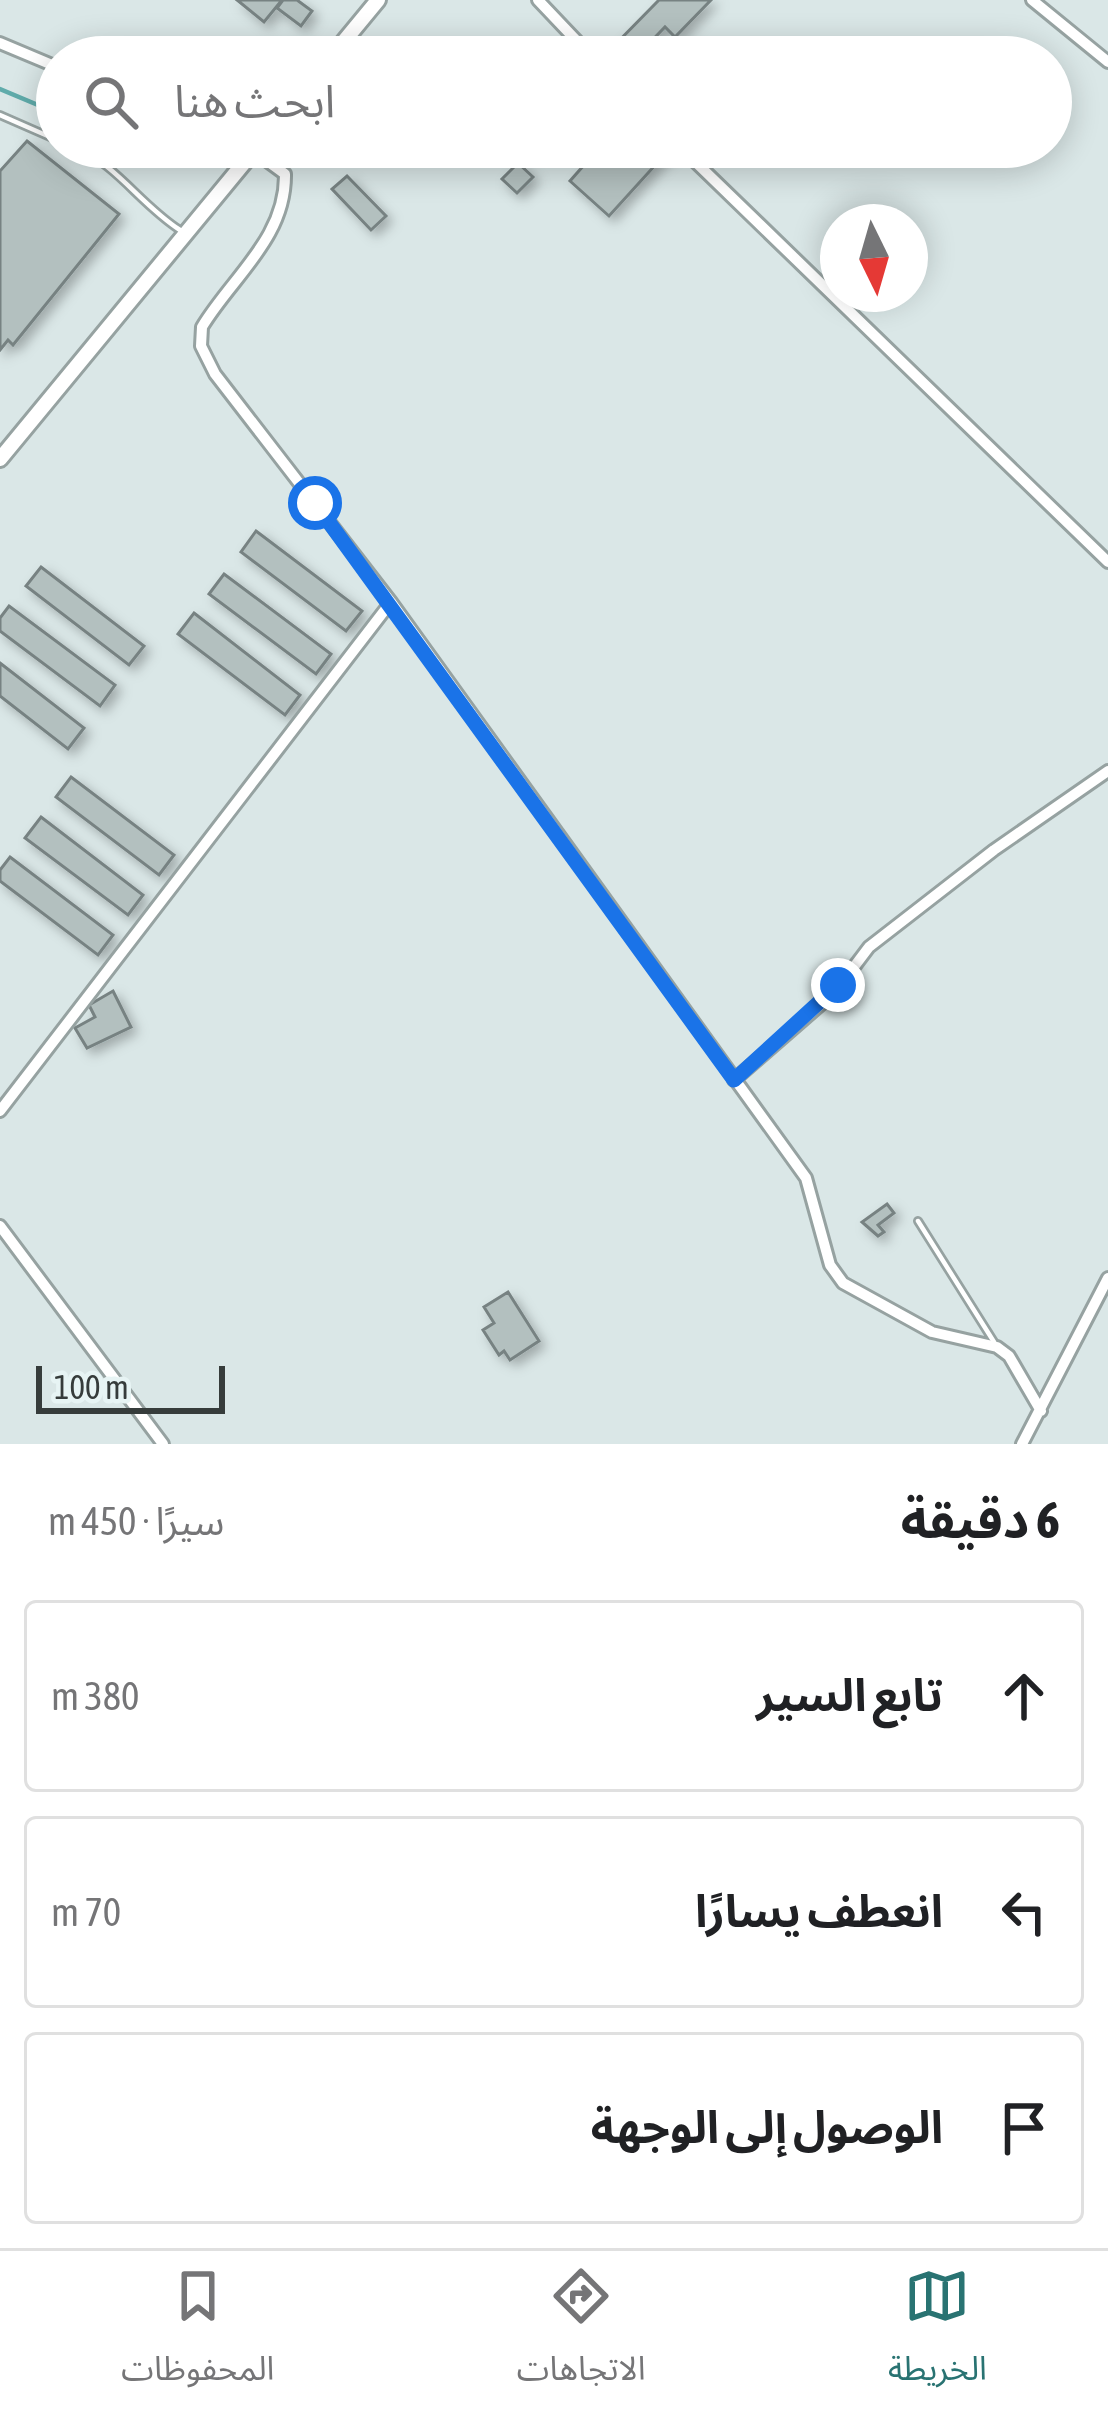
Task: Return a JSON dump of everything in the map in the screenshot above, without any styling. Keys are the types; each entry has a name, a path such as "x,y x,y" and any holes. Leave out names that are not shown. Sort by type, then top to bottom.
{"street":[{"path":"348,36 377,0"},
{"path":"538,0 572,36"},
{"path":"1032,0 1108,62"},
{"path":"0,43 36,58"},
{"path":"1,457 237,168"},
{"path":"277,168 285,175 277,223 209,316 201,346 215,374 391,602 806,1178 830,1265 842,1283 932,1332 997,1347 1009,1356 1041,1411"},
{"path":"702,168 1108,562"},
{"path":"0,1111 391,602"},
{"path":"734,1080 835,992 869,947 994,850 1108,771"},
{"path":"0,1226 164,1444"},
{"path":"1022,1444 1108,1278"}],"lane":[{"path":"0,116 36,131"},
{"path":"112,168 159,217 185,233"},
{"path":"918,1221 997,1347"}],"building":[{"path":"237,0 282,0 264,22"},
{"path":"283,0 297,0 312,11 301,26 277,8"},
{"path":"659,0 711,0 676,36 665,27 656,36 624,36"},
{"path":"27,141 36,148 36,168 61,168 119,214 13,345 8,340 0,350 0,171"},
{"path":"513,168 523,168 533,177 517,193 502,179"},
{"path":"581,168 653,168 609,216 570,181"},
{"path":"347,176 386,216 371,230 332,189"},
{"path":"256,531 362,611 346,631 241,552"},
{"path":"41,567 144,646 129,665 26,586"},
{"path":"224,574 331,654 316,674 209,594"},
{"path":"9,606 115,685 100,706 0,631 0,618"},
{"path":"194,613 300,695 285,715 178,634"},
{"path":"0,663 84,728 68,749 0,696"},
{"path":"71,777 174,855 159,875 56,797"},
{"path":"41,817 143,895 128,915 25,838"},
{"path":"10,857 113,935 98,955 0,881 0,870"},
{"path":"113,991 131,1027 87,1048 75,1028 95,1017 89,1005"},
{"path":"887,1204 894,1213 878,1225 884,1232 878,1236 862,1222"},
{"path":"508,1292 539,1341 510,1360 504,1351 499,1355 483,1330 494,1323 484,1307"}],"waterway":[{"path":"0,89 36,104"}],"route":[{"path":"315,503 734,1080 838,985"}]}
